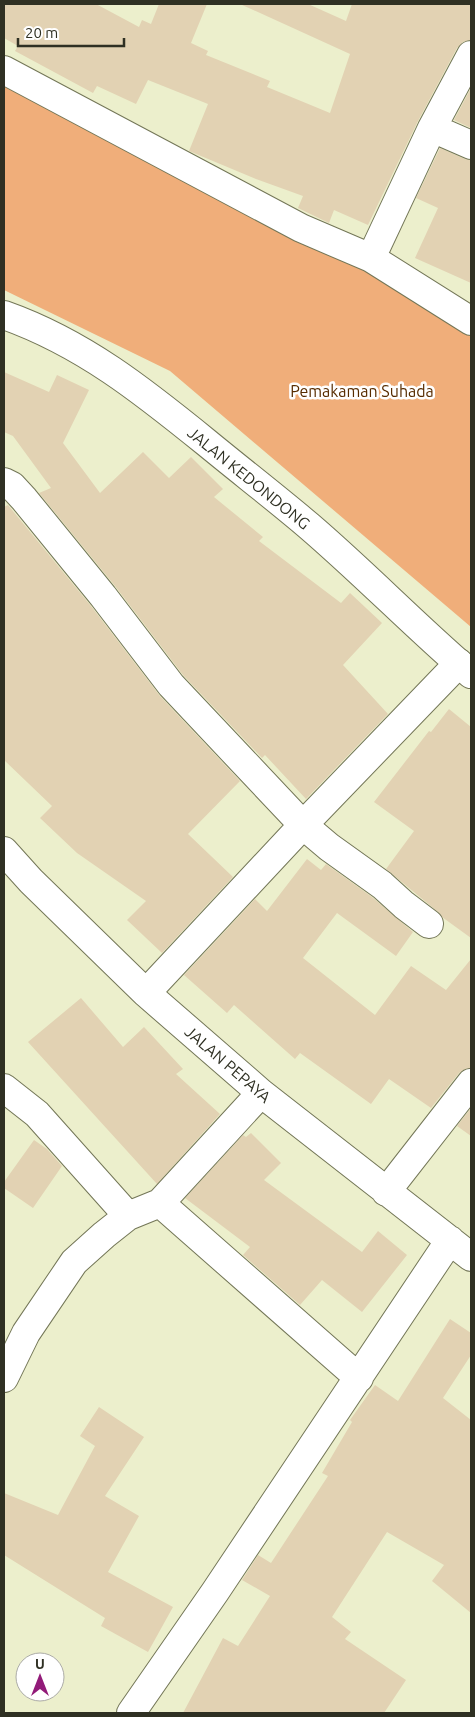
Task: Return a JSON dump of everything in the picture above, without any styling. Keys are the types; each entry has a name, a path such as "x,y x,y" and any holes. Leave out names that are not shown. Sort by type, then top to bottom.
{"street":[{"path":"371,258 432,128 471,55"},
{"path":"4,70 301,228 371,258 471,321"},
{"path":"432,128 471,145"},
{"name":"JALAN KEDONDONG","path":"4,315 24,322 78,348 118,374 170,413 310,527 465,668"},
{"path":"4,482 12,486 24,499 172,685 302,825 382,885 404,906 429,924"},
{"path":"146,993 302,825 465,668"},
{"name":"JALAN PEPAYA","path":"4,851 31,881 146,993 261,1093 386,1192 471,1256"},
{"path":"386,1192 471,1083"},
{"path":"4,1088 37,1114 128,1216"},
{"path":"4,1378 26,1333 74,1262 128,1216 160,1203 261,1093"},
{"path":"160,1203 359,1378"},
{"path":"131,1713 215,1592 450,1240"}],"green space":[{"name":"Pemakaman Suhada","path":"4,80 391,280 471,329 471,627 170,371 4,290"}],"building":[{"path":"4,4 96,4 139,27 142,20 151,24 159,4 207,4 191,43 208,51 206,55 270,81 267,87 330,113 350,54 240,4 308,4 346,21 352,4 471,4 471,40 463,42 457,48 418,121 368,225 334,210 329,223 298,208 303,196 189,151 208,104 148,80 136,104 97,86 93,93 15,51 18,46 4,38"},
{"path":"471,88 471,128 454,120"},
{"path":"440,148 471,160 471,283 415,258 438,208 416,198"},
{"path":"4,372 49,392 57,375 89,390 63,443 100,493 143,452 169,478 191,457 223,489 214,497 263,537 259,541 341,603 350,593 382,623 343,665 388,714 306,799 265,755 262,758 183,675 115,586 39,493 51,488 13,436 4,432"},
{"path":"8,505 91,606 160,696 240,781 188,834 233,877 162,953 127,920 146,901 77,853 40,818 52,806 4,760 4,507"},
{"path":"449,709 471,727 471,938 442,917 386,869 414,831 374,802 429,731 431,732"},
{"path":"307,859 321,870 326,864 372,897 413,932 396,956 337,913 303,958 375,1015 411,966 446,990 471,959 471,1068 459,1073 431,1108 389,1079 371,1104 300,1053 295,1059 234,1005 227,1013 184,975 255,899 267,911"},
{"path":"81,998 123,1047 144,1027 183,1069 176,1074 220,1114 157,1184 28,1042"},
{"path":"471,1108 471,1136 457,1126"},
{"path":"251,1133 281,1163 264,1180 362,1252 378,1231 407,1255 362,1312 322,1280 300,1305 243,1255 250,1247 185,1198 243,1135 246,1137"},
{"path":"34,1140 47,1149 62,1166 33,1208 4,1188 4,1182"},
{"path":"450,1319 471,1333 471,1355 443,1398 471,1420 471,1613 432,1581 444,1565 387,1532 332,1617 351,1632 345,1639 406,1680 384,1713 183,1713 223,1638 238,1646 270,1596 242,1580 258,1555 271,1563 328,1476 322,1473 352,1422 350,1420 375,1385 398,1401"},
{"path":"99,1407 144,1437 105,1496 139,1516 108,1572 173,1607 148,1652 101,1626 105,1618 4,1555 4,1493 58,1515 95,1446 80,1436"}]}
